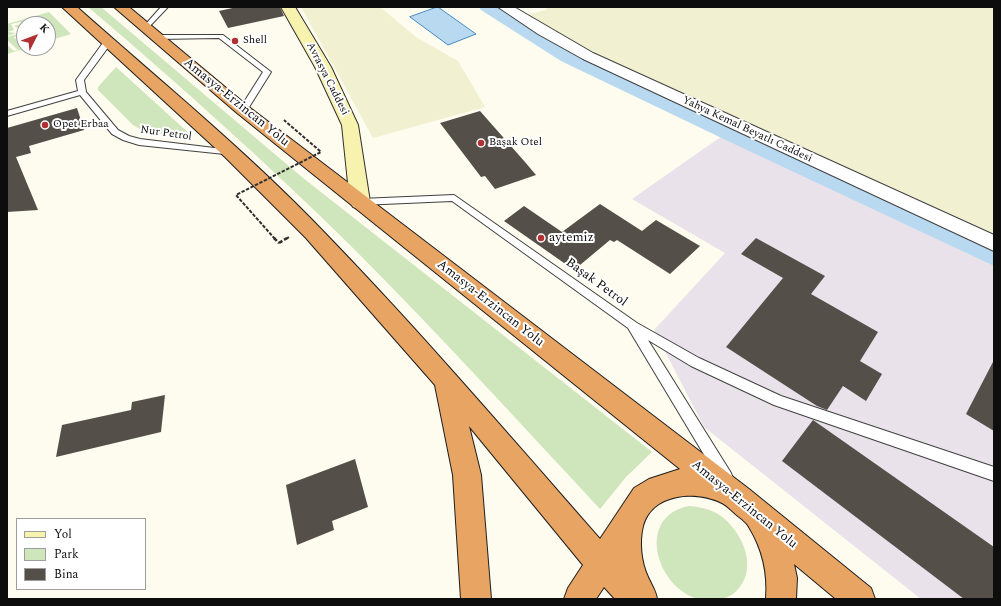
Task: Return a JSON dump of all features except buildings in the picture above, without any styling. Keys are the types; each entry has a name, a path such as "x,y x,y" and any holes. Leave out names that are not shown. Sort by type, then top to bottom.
{"highway":[{"path":"69,7 231,153 313,233 447,381 601,563 636,599"},
{"name":"Amasya-Erzincan Yolu","path":"121,7 243,110 739,499 860,599"},
{"path":"447,381 467,475 476,599"},
{"path":"579,599 633,512 648,494 667,484 691,481 715,486 739,499 759,519 774,543 782,571 781,599"},
{"path":"633,512 626,534 626,560 635,586 642,599"}],"street":[{"name":"Avrasya Caddesi","path":"288,7 323,67 350,125 360,202"},
{"name":"Yahya Kemal Beyatlı Caddesi","path":"505,7 543,31 588,56 994,244"}],"lane":[{"path":"165,7 151,32 221,36 268,72 243,110"},
{"path":"7,114 82,92 80,80 108,42"},
{"name":"Nur Petrol","path":"82,92 116,132 126,138 139,142 231,153"},
{"name":"Başak Petrol","path":"360,202 454,198 632,326 739,499"},
{"path":"632,326 695,362 778,401 994,474"}],"path":[{"path":"279,243 236,195 321,152 284,120"}],"shaded area":[{"path":"722,136 994,266 994,599 921,599 704,427 654,330 725,253 632,199"}],"green space":[{"path":"88,7 101,7 303,178 652,452 626,477 600,509 448,346 355,250 224,126"},
{"path":"301,7 380,7 416,37 458,61 485,107 373,138"},
{"path":"546,7 994,7 994,236 597,56 523,15 547,10"},
{"path":"49,12 53,16 35,16"},
{"path":"56,19 71,34 56,39"},
{"path":"16,21 16,23 11,24 14,30 8,32 16,33 7,36 7,24"},
{"path":"16,34 16,36 14,37 16,39 16,48 7,40 7,37"},
{"path":"7,45 14,51 16,50 7,54"},
{"path":"116,67 192,136 145,132 133,125 98,90 98,87"},
{"path":"689,506 705,509 721,516 735,530 745,549 747,569 745,579 734,594 728,597 721,599 697,599 692,597 679,589 668,577 661,563 657,549 658,535 663,522 673,512"}],"water":[{"path":"438,7 476,34 448,45 410,17"}],"waterway":[{"path":"487,7 567,57 737,138 994,257"}],"place":[{"name":"Shell","path":"235,41"},
{"name":"Opet Erbaa","path":"45,125"},
{"name":"Başak Otel","path":"481,143"},
{"name":"aytemiz","path":"541,238"}]}
